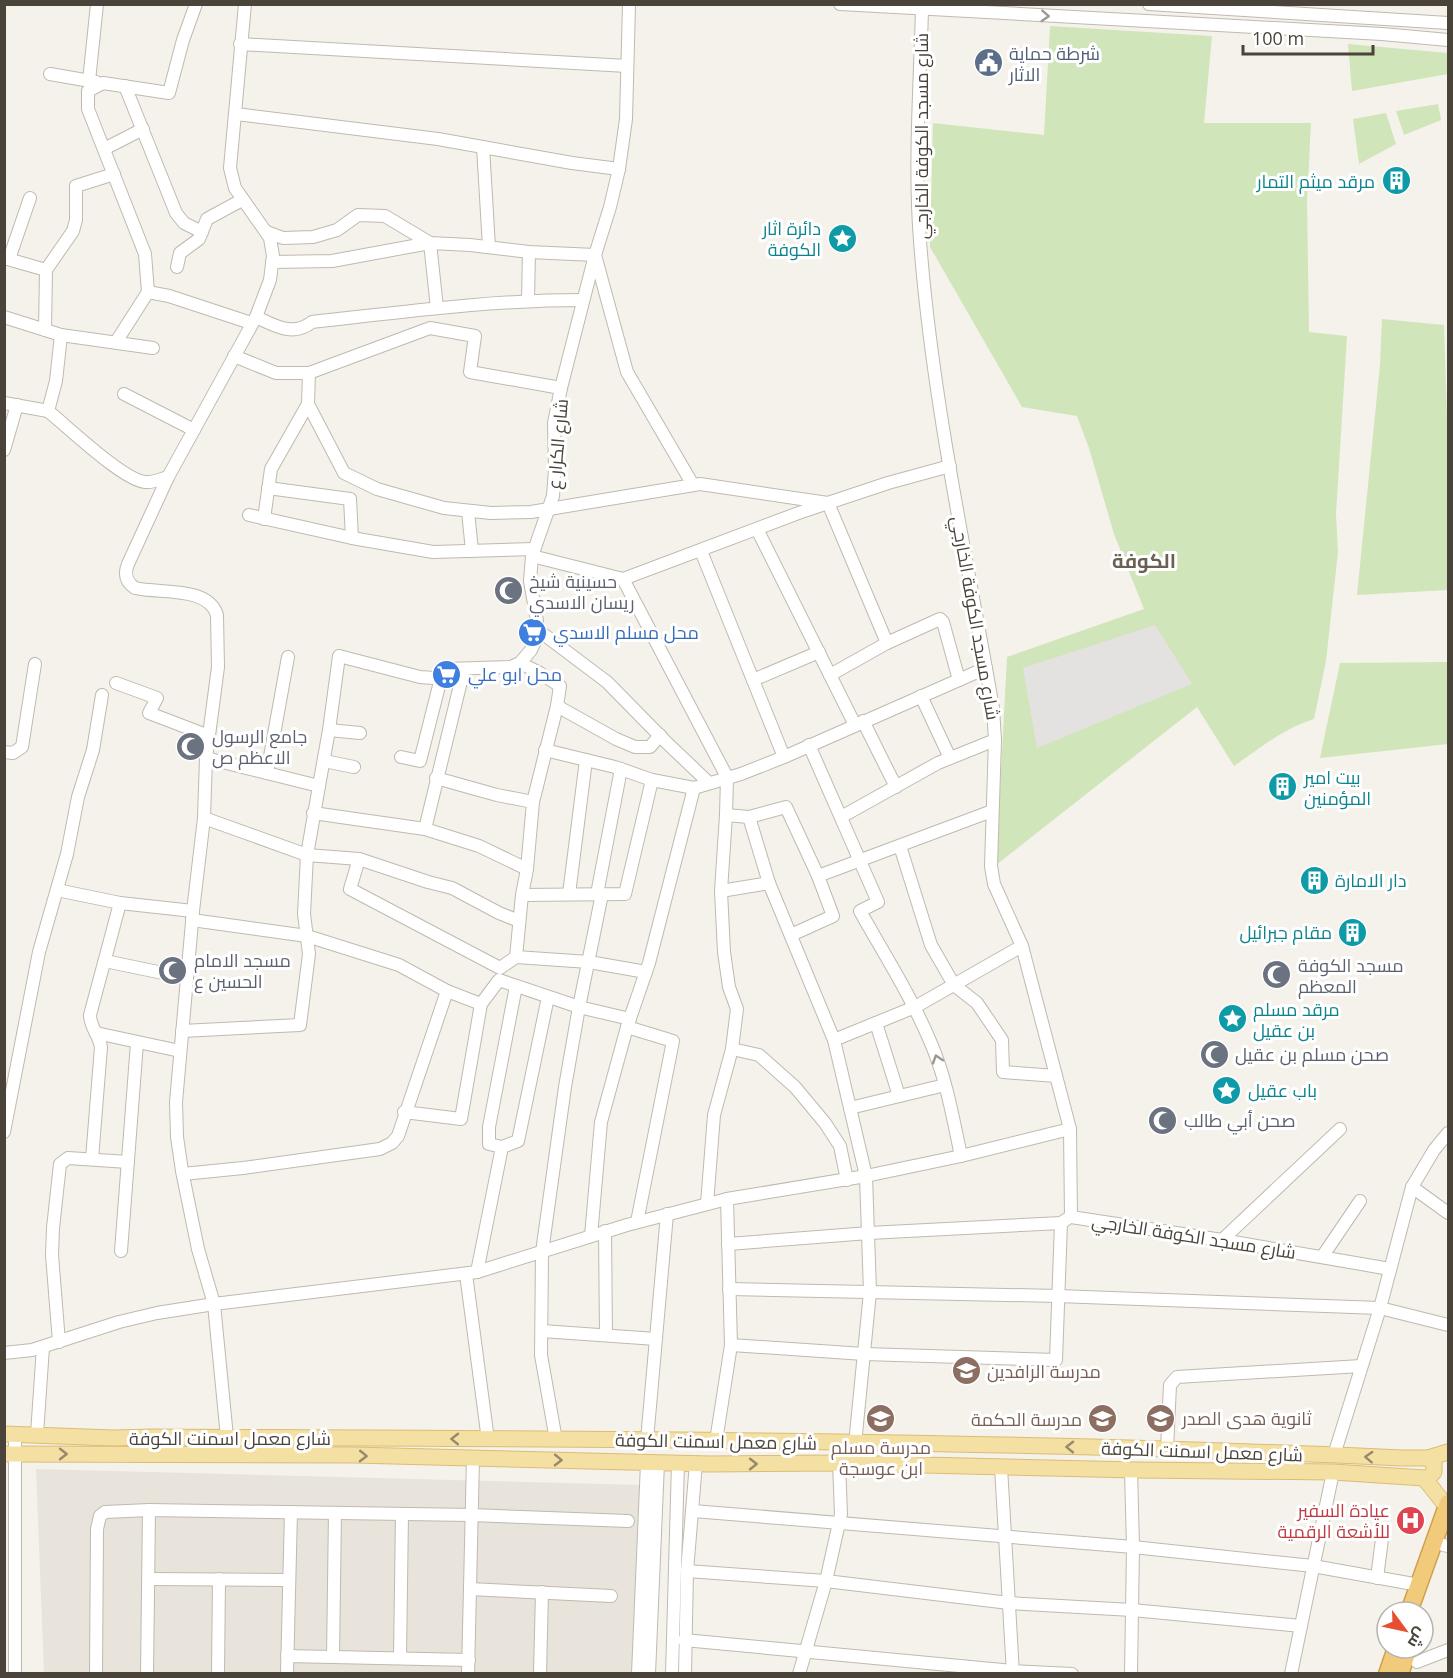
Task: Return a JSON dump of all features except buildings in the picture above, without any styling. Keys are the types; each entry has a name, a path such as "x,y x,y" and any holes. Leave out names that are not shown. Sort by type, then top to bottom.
{"highway":[{"path":"1413,1600 1448,1505"},
{"path":"1425,1600 1447,1541"},
{"path":"1400,1674 1410,1660"}],"main road":[{"name":"شارع معمل اسمنت الكوفة","path":"10,1434 114,1438 640,1439 1164,1448 1428,1458 1449,1452"},
{"path":"640,1439 628,1452 646,1463"},
{"path":"595,1461 600,1449 596,1440"},
{"path":"1134,1470 1142,1461 1139,1448"},
{"path":"1161,1470 1156,1461 1164,1448"},
{"name":"شارع معمل اسمنت الكوفة","path":"9,1454 354,1455 646,1463 838,1463 1333,1472 1424,1478"},
{"path":"1428,1458 1434,1463 1434,1472 1424,1478 1448,1505"}],"street":[{"path":"88,81 97,4"},
{"path":"50,74 169,93 183,40 196,4"},
{"path":"227,1437 214,1304 198,1249 183,1174 176,1119 180,1051 204,818 206,758 218,660 217,615 215,609 205,598 135,588 126,575 128,564 168,477 254,320 267,289 272,262 272,244 267,232 242,200 232,182 230,168 244,4"},
{"name":"شارع الكرار ع","path":"538,630 530,581 533,553 550,507 555,469 554,423 561,388 595,255 610,207 618,169 626,119 629,4"},
{"path":"840,4 1382,34 1449,40"},
{"path":"1149,4 1200,8 1310,10 1449,23"},
{"path":"1199,24 1200,8"},
{"name":"شارع مسجد الكوفة الخارجي","path":"922,9 918,194 920,240 930,339 993,708 995,740 991,866 994,884 1022,946 1070,1129 1066,1220 1222,1240 1390,1269"},
{"path":"240,44 627,66"},
{"path":"103,83 88,91 88,109 145,254 148,291 116,342"},
{"path":"125,86 176,213 184,223 202,232"},
{"path":"236,114 438,140 618,169"},
{"path":"104,150 143,129"},
{"path":"483,147 489,247"},
{"path":"45,330 46,270 73,231 76,186 114,174"},
{"path":"30,198 7,258 46,270"},
{"path":"177,267 180,252 199,239 207,219 242,200"},
{"path":"267,232 283,238 313,237 337,230 358,215 386,216 430,243"},
{"path":"430,243 437,308"},
{"path":"272,262 332,261 430,243 595,255 627,372 693,485"},
{"path":"528,300 529,252"},
{"path":"148,291 284,329 297,330 312,322 437,308 528,300 583,300"},
{"path":"4,317 62,335 153,348"},
{"path":"234,356 276,373 309,372 430,328 475,336 470,372 561,388"},
{"path":"48,411 56,381 62,335"},
{"path":"264,519 271,469 308,404 309,372"},
{"path":"124,394 194,430"},
{"path":"4,403 48,411 117,468 138,480 146,483 168,477"},
{"path":"308,404 344,473 377,489 444,508 491,513 531,512 550,507 700,484 828,503"},
{"path":"4,450 17,405"},
{"path":"249,515 352,538 433,552 533,553 623,579 828,503 950,466"},
{"path":"268,488 350,499 352,538"},
{"path":"828,503 887,643"},
{"path":"468,510 472,551"},
{"path":"758,529 830,675 896,787"},
{"path":"701,551 784,757"},
{"path":"623,579 727,777 721,891 724,952 729,987 737,1009 732,1049 714,1115 707,1204"},
{"path":"830,675 887,643 940,619 943,622 959,680"},
{"path":"401,757 420,761 442,674 446,669 511,667 520,663 534,645 538,630 607,682 708,782"},
{"path":"753,680 819,652"},
{"path":"182,1030 300,1025 309,954 304,914 307,855 324,762 339,656 420,677 434,678 442,674"},
{"path":"267,773 288,657"},
{"path":"404,1112 461,1119 481,1004 500,974 516,957 527,869 532,802 560,686 520,663"},
{"path":"4,752 13,753 22,747 35,664"},
{"path":"545,750 621,769 652,780 694,788 741,774 784,757 986,668"},
{"path":"425,829 464,669"},
{"path":"116,683 157,698 149,713 209,736"},
{"path":"4,1132 39,952 67,854 78,797 93,750 102,695"},
{"path":"921,696 950,758"},
{"path":"557,706 635,747 650,747 660,735"},
{"path":"329,730 360,733"},
{"path":"841,817 938,763 995,740"},
{"path":"809,745 879,902 860,911 915,1007 931,1043 945,1085 961,1156"},
{"path":"206,758 319,786"},
{"path":"569,894 586,760"},
{"path":"324,762 354,767"},
{"path":"556,1440 541,1355 542,1252 565,1087 589,962 621,769"},
{"path":"436,778 532,802"},
{"path":"522,895 625,894 652,780"},
{"path":"591,1236 601,1122 646,972 694,788"},
{"path":"726,815 749,817 786,807 818,876 833,916 791,935"},
{"path":"818,876 992,811"},
{"path":"313,813 425,829 479,846 527,869"},
{"path":"749,817 769,883 834,1040 866,1176 870,1292 855,1444"},
{"path":"204,818 307,855 359,859 452,888 519,921"},
{"path":"900,846 931,945 954,985 977,1003 1002,1040 1003,1072 1056,1076"},
{"path":"359,859 350,889 500,974 516,986 629,1023 673,1041 637,1222"},
{"path":"721,891 769,883"},
{"path":"57,890 307,936 399,965 447,991 481,1004"},
{"path":"92,1159 100,1042 91,1024 90,1015 120,903"},
{"path":"834,1040 915,1007 1022,946"},
{"path":"516,957 589,962 646,972"},
{"path":"105,961 187,978"},
{"path":"516,986 489,1126 489,1144 502,1147 518,1141 548,997"},
{"path":"183,1174 380,1149 392,1143 398,1136 404,1112 447,991"},
{"path":"876,1023 898,1096"},
{"path":"96,1034 180,1051"},
{"path":"121,1251 137,1043"},
{"path":"732,1049 759,1055 795,1087 825,1123 840,1146 848,1180"},
{"path":"850,1108 945,1085"},
{"path":"4,1353 21,1353 138,1317 214,1304 472,1273 637,1222 727,1199 848,1180 961,1156 1070,1129"},
{"path":"1222,1240 1340,1129"},
{"path":"1334,1455 1380,1308 1412,1187 1434,1150 1449,1133"},
{"path":"488,1440 472,1273 502,1147"},
{"path":"59,1342 52,1255 59,1167 62,1161 68,1158 128,1162"},
{"path":"1412,1187 1449,1213"},
{"path":"716,1442 730,1345 727,1199"},
{"path":"1322,1257 1360,1201"},
{"path":"640,1439 656,1339 667,1214"},
{"path":"728,1244 1066,1220 1058,1296 1056,1360 864,1354 730,1345"},
{"path":"604,1232 606,1335"},
{"path":"729,1289 1058,1296 1380,1308 1449,1325"},
{"path":"542,1331 656,1339"},
{"path":"37,1434 43,1347"},
{"path":"1164,1448 1170,1385 1178,1377 1361,1366"},
{"path":"10,1434 15,1674"},
{"path":"468,1674 473,1458"},
{"path":"638,1674 645,1648 657,1488 646,1463"},
{"path":"646,1463 645,1648 649,1674"},
{"path":"678,1463 680,1643 685,1674"},
{"path":"672,1674 680,1643 696,1463"},
{"path":"799,1674 826,1581 841,1514 838,1463"},
{"path":"1001,1467 1013,1672"},
{"path":"1131,1674 1134,1470"},
{"path":"1291,1674 1333,1472"},
{"path":"657,1488 677,1487"},
{"path":"96,1674 98,1522 100,1516 111,1510 472,1515 628,1521"},
{"path":"147,1674 149,1510"},
{"path":"693,1511 1133,1547 1313,1566 1419,1585"},
{"path":"286,1674 291,1512"},
{"path":"333,1657 335,1513"},
{"path":"400,1658 402,1514"},
{"path":"1377,1578 1382,1539"},
{"path":"687,1571 826,1581 1009,1603 1132,1610 1301,1626"},
{"path":"149,1579 289,1580"},
{"path":"218,1674 219,1579"},
{"path":"470,1589 611,1596"},
{"path":"540,1674 542,1592"},
{"path":"680,1643 1013,1672 1072,1674"},
{"path":"287,1656 469,1660"}],"shaded area":[{"path":"1155,625 1192,684 1037,748 1023,668"},
{"path":"36,1469 642,1485 632,1673 44,1673"}],"green space":[{"path":"1050,26 1212,36 1204,123 1311,123 1307,201 1309,332 1347,336 1336,514 1338,552 1326,661 1314,719 1282,733 1234,766 1197,707 996,865 1007,657 1144,609 1114,534 1089,448 1077,416 1022,407 930,247 933,123 1044,135"},
{"path":"1348,44 1448,53 1448,74 1352,91"},
{"path":"1438,104 1441,120 1404,135 1396,111"},
{"path":"1386,113 1396,144 1359,164 1353,119"},
{"path":"1382,319 1444,325 1448,446 1448,590 1357,595 1380,365"},
{"path":"1448,662 1448,744 1320,758 1340,663"}],"place":[{"name":"شرطة حماية الاثار","path":"988,63"},
{"name":"مرقد ميثم التمار","path":"1396,181"},
{"name":"دائرة اثار الكوفة","path":"842,238"},
{"name":"حسينية شيخ ريسان الاسدي","path":"508,591"},
{"name":"محل مسلم الاسدي","path":"532,632"},
{"name":"محل ابو علي","path":"447,674"},
{"name":"جامع الرسول الاعظم ص","path":"191,746"},
{"name":"بيت امير المؤمنين","path":"1283,787"},
{"name":"دار الامارة","path":"1314,880"},
{"name":"مقام جبرائيل","path":"1353,932"},
{"name":"مسجد الامام الحسين ع","path":"173,970"},
{"name":"مسجد الكوفة المعظم","path":"1277,975"},
{"name":"مرقد مسلم بن عقيل","path":"1232,1019"},
{"name":"صحن مسلم بن عقيل","path":"1214,1054"},
{"name":"باب عقيل","path":"1227,1090"},
{"name":"صحن أبي طالب","path":"1163,1120"},
{"name":"مدرسة الرافدين","path":"966,1371"},
{"name":"مدرسة مسلم ابن عوسجة","path":"881,1418"},
{"name":"ثانوية هدى الصدر","path":"1161,1418"},
{"name":"مدرسة الحكمة","path":"1103,1419"},
{"name":"عيادة السفير للأشعة الرقمية","path":"1411,1520"}],"district":[{"name":"الكوفة","path":"1144,560"}]}
